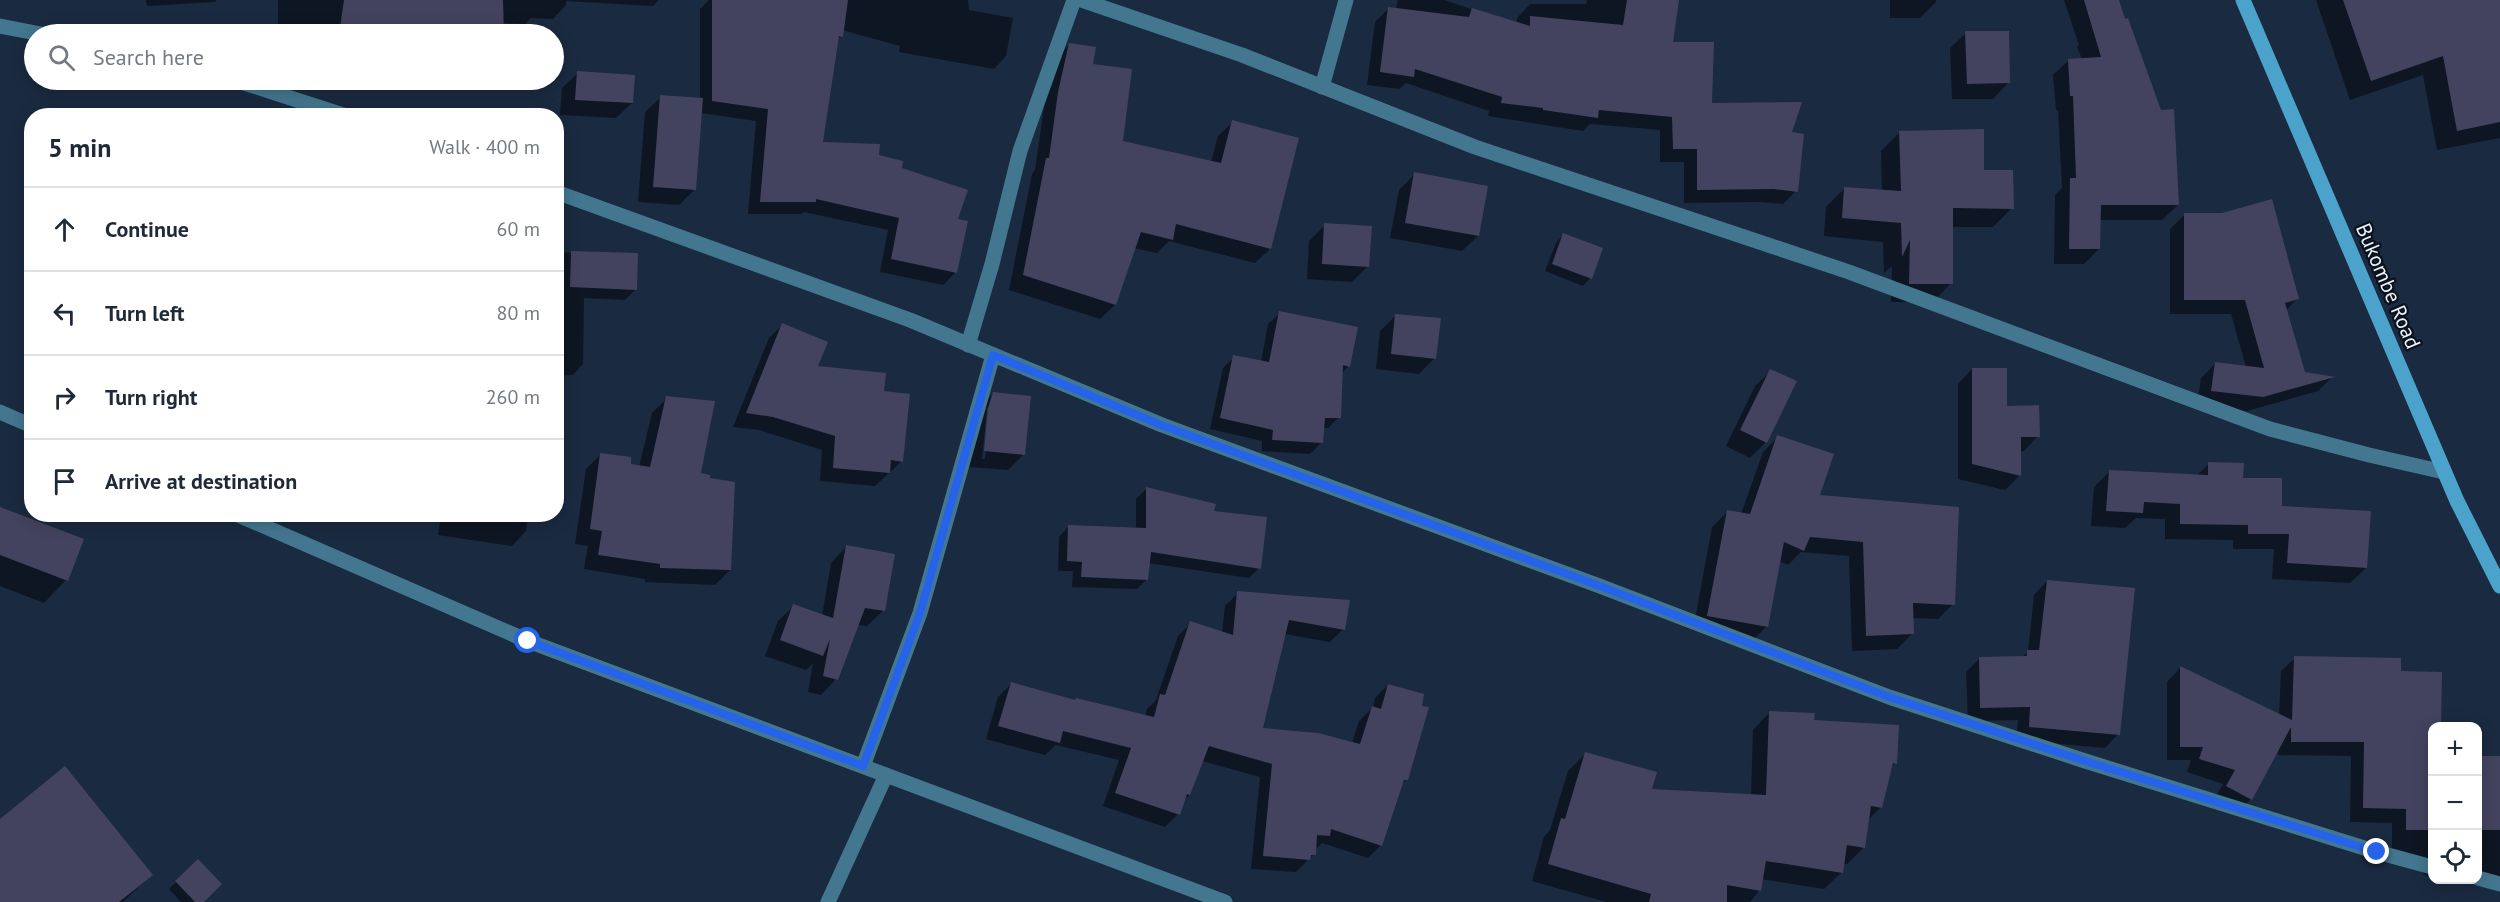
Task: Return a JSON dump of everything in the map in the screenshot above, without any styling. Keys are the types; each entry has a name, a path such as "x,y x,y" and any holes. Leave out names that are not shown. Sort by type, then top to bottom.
{"main road":[{"name":"Bukombe Road","path":"2243,0 2444,472 2500,586"}],"street":[{"path":"968,345 992,264 1020,151 1074,0"},
{"path":"1082,0 1242,56 1475,147 1849,272 2270,429 2444,472"},
{"path":"1322,87 1346,0"},
{"path":"0,26 24,31"},
{"path":"266,90 321,108"},
{"path":"564,195 910,320 1161,425 1597,585 1889,697 2082,760 2377,852 2428,866"},
{"path":"863,766 920,613 993,355"},
{"path":"0,412 24,422"},
{"path":"254,522 528,641 1224,902"},
{"path":"828,902 886,775"},
{"path":"2482,879 2500,884"}],"building":[{"path":"344,0 503,0 504,24 340,24"},
{"path":"712,0 848,0 843,37 839,36 823,142 880,144 879,155 903,161 902,168 968,190 958,219 968,221 957,273 891,259 899,218 816,199 816,202 760,202 768,109 712,101"},
{"path":"1627,0 1679,0 1673,42 1714,42 1712,103 1802,102 1792,132 1804,134 1798,192 1774,189 1697,190 1697,149 1673,149 1672,117 1599,110 1598,118 1543,110 1543,108 1501,103 1502,97 1415,69 1414,77 1380,72 1388,7 1469,17 1472,8 1530,26 1530,16 1623,25"},
{"path":"2084,0 2119,0 2125,19 2128,18 2161,110 2174,109 2179,205 2101,205 2100,249 2069,249 2070,178 2076,178 2073,96 2070,96 2068,59 2101,57"},
{"path":"2343,0 2500,0 2500,122 2457,131 2443,56 2371,81"},
{"path":"1965,31 2009,31 2010,83 1967,84"},
{"path":"1069,43 1096,47 1093,64 1132,69 1123,141 1221,163 1232,120 1299,138 1271,249 1176,224 1173,240 1141,232 1116,305 1023,275 1046,158 1049,158 1058,92"},
{"path":"577,71 635,75 633,103 575,100"},
{"path":"660,95 703,98 696,190 653,187"},
{"path":"1984,129 1984,170 2013,170 2014,209 1953,208 1953,284 1909,284 1910,240 1902,257 1901,223 1842,218 1844,187 1901,191 1899,131"},
{"path":"1414,172 1488,186 1479,236 1405,223"},
{"path":"2272,199 2299,299 2285,303 2305,372 2335,377 2263,397 2211,391 2215,362 2264,368 2245,300 2184,300 2184,213 2222,213"},
{"path":"1324,223 1372,226 1369,267 1322,264"},
{"path":"1563,233 1603,248 1592,279 1552,264"},
{"path":"571,251 638,253 637,290 570,287"},
{"path":"1279,311 1358,327 1350,367 1343,365 1341,418 1325,418 1323,443 1272,440 1273,430 1220,418 1233,355 1269,362"},
{"path":"1395,314 1441,318 1436,359 1391,354"},
{"path":"782,323 828,342 818,366 886,373 884,391 910,394 903,462 891,460 890,473 833,468 835,436 773,417 746,413"},
{"path":"1972,368 2007,368 2007,406 2039,405 2040,437 2021,437 2021,476 1972,464"},
{"path":"1770,369 1797,381 1767,443 1740,430"},
{"path":"993,392 1031,396 1025,455 984,451 988,408"},
{"path":"666,396 715,401 701,473 710,475 710,478 735,482 731,570 660,568 660,564 598,555 602,531 590,529 600,453 631,457 631,464 650,467"},
{"path":"1777,435 1834,454 1820,495 1959,507 1955,605 1913,603 1914,634 1866,636 1863,542 1810,537 1804,551 1784,542 1768,627 1707,616 1727,510 1750,514"},
{"path":"2208,462 2244,463 2243,478 2282,478 2282,506 2371,511 2367,568 2287,563 2289,534 2248,534 2248,525 2180,524 2180,504 2144,502 2143,513 2106,511 2109,470 2208,475"},
{"path":"1146,487 1216,504 1214,511 1267,517 1261,569 1151,552 1148,580 1081,577 1082,562 1067,561 1068,525 1146,528"},
{"path":"0,507 24,516 24,522 39,522 84,539 68,581 0,555"},
{"path":"846,545 895,554 885,611 865,608 838,680 823,676 830,639 823,656 780,640 793,604 833,618"},
{"path":"2047,580 2135,588 2120,735 2029,727 2030,707 1980,708 1979,657 2027,656 2027,650 2039,650"},
{"path":"1237,591 1350,600 1345,630 1289,620 1263,728 1318,733 1360,744 1372,706 1381,709 1388,684 1424,694 1422,706 1429,707 1408,780 1404,780 1382,846 1331,829 1330,836 1317,835 1316,855 1311,855 1310,860 1263,856 1272,764 1209,746 1180,815 1115,793 1131,748 1063,731 1060,743 998,726 1011,682 1075,700 1076,698 1154,717 1160,694 1165,695 1190,621 1233,635"},
{"path":"2294,656 2401,658 2401,671 2442,672 2441,722 2428,722 2428,830 2406,830 2406,809 2363,808 2364,742 2291,742 2291,727 2252,800 2226,786 2235,770 2199,759 2203,747 2180,747 2180,666 2292,720"},
{"path":"1769,711 1815,713 1814,720 1899,725 1897,764 1893,763 1882,808 1871,806 1865,848 1847,845 1843,873 1766,861 1761,891 1727,885 1727,902 1649,902 1651,894 1548,864 1561,818 1565,819 1585,752 1657,772 1652,789 1766,795"},
{"path":"2482,756 2500,756 2500,830 2482,830"},
{"path":"65,766 153,875 119,902 0,902 0,819"},
{"path":"198,859 222,884 204,902 195,902 175,881"}],"route":[{"path":"528,641 863,766 920,613 993,355 1161,425 1597,585 1889,697 2377,852"}]}
